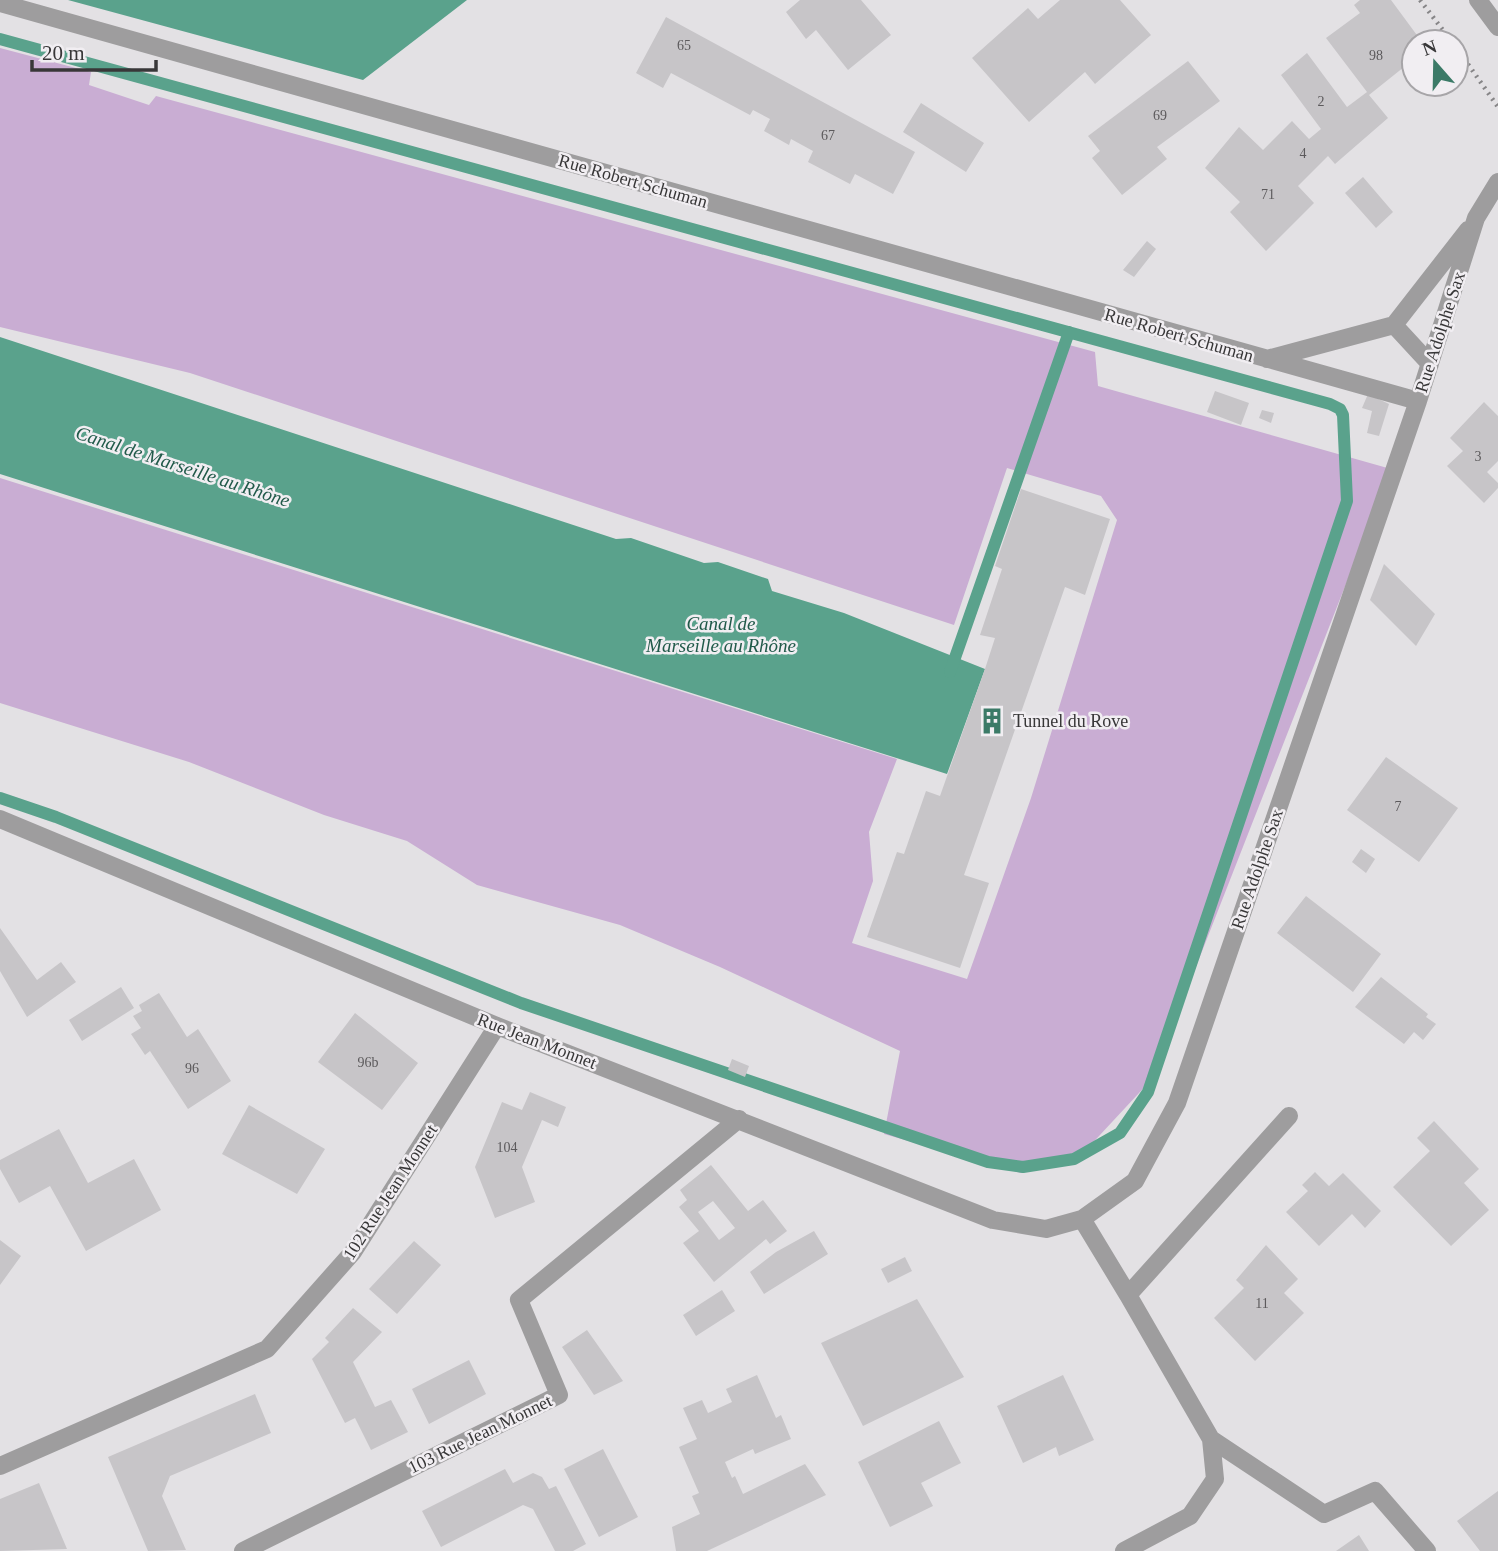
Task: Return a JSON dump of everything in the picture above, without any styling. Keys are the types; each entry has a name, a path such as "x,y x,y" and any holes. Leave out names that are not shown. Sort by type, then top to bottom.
{"street":[{"path":"1478,0 1498,27"},
{"name":"Rue Robert Schuman","path":"0,3 1418,401"},
{"name":"Rue Adolphe Sax","path":"1082,1219 1135,1181 1177,1103 1418,401 1476,218 1498,182"},
{"path":"1267,359 1394,325 1476,218"},
{"path":"1394,325 1430,364"},
{"name":"Rue Jean Monnet","path":"0,819 497,1026 993,1220 1046,1229 1082,1219"},
{"name":"102 Rue Jean Monnet","path":"0,1466 267,1349 353,1252 497,1026"},
{"path":"1128,1295 1289,1116"},
{"name":"103 Rue Jean Monnet","path":"243,1551 559,1395 519,1300 739,1119"},
{"path":"1082,1219 1211,1439 1215,1479 1190,1516 1124,1551"},
{"path":"1211,1439 1324,1514 1375,1491 1427,1551"}],"path":[{"path":"1420,0 1441,28"},
{"path":"1470,67 1498,107"}],"shaded area":[{"path":"0,48 91,72 89,85 149,105 156,96 1095,352 1098,386 1391,469 1152,1079 1086,1150 1021,1173 884,1134 900,1051 720,967 620,925 477,885 407,841 324,815 189,762 0,703 0,478 897,759 869,832 873,881 852,943 967,979 1031,798 1117,520 1101,496 1007,468 954,625 190,373 0,327"}],"water":[{"path":"68,0 467,0 363,80"},
{"name":"Canal de Marseille au Rhône","path":"0,337 616,539 631,538 704,563 718,562 768,579 772,591 844,613 985,669 947,774 0,474"}],"building":[{"path":"800,0 861,0 891,35 848,70 816,30 806,39 786,12"},
{"path":"1060,0 1120,0 1151,35 1095,84 1085,72 1029,122 972,58 1028,8 1038,19"},
{"path":"1360,0 1391,0 1412,28 1400,28 1400,70 1369,95 1388,118 1335,164 1328,156 1298,186 1314,203 1266,251 1230,212 1240,202 1205,168 1239,127 1263,150 1292,121 1309,139 1321,129 1281,75 1307,53 1347,107 1367,92 1326,38 1360,13 1354,5"},
{"path":"666,17 915,152 893,194 855,174 850,184 808,162 813,151 791,139 789,145 764,131 770,119 753,110 750,115 671,73 663,88 636,73"},
{"path":"1188,61 1220,101 1157,147 1167,159 1122,195 1092,158 1100,151 1088,136"},
{"path":"921,103 984,143 966,172 903,132"},
{"path":"1363,177 1393,212 1376,228 1345,193"},
{"path":"1147,241 1156,249 1134,277 1123,270"},
{"path":"1215,391 1249,403 1241,425 1207,412"},
{"path":"1368,394 1389,404 1379,436 1367,433 1372,411 1362,408"},
{"path":"1484,402 1498,416 1498,461 1487,472 1498,483 1498,488 1484,503 1447,466 1463,451 1450,438"},
{"path":"1262,410 1274,413 1271,423 1259,418"},
{"path":"1021,489 1110,519 1085,595 1065,587 964,875 989,883 960,968 867,937 897,852 904,854 926,791 940,796 985,669 995,638 980,635 1002,569 995,566"},
{"path":"1384,564 1435,614 1416,646 1370,600"},
{"path":"1386,757 1458,808 1419,862 1347,810"},
{"path":"1361,849 1375,859 1366,873 1352,862"},
{"path":"1306,896 1381,954 1353,992 1277,933"},
{"path":"0,928 37,980 61,962 76,982 27,1017 0,971"},
{"path":"1381,977 1428,1014 1426,1017 1436,1024 1423,1040 1414,1032 1404,1044 1355,1007"},
{"path":"121,987 134,1008 82,1041 69,1020"},
{"path":"159,993 187,1037 198,1029 231,1081 188,1109 150,1051 145,1055 131,1034 141,1028 133,1016 142,1011 139,1005"},
{"path":"355,1013 418,1063 382,1110 318,1062"},
{"path":"732,1059 749,1066 745,1077 728,1070"},
{"path":"530,1092 566,1107 558,1127 542,1120 522,1167 535,1202 495,1218 475,1167 502,1102 522,1110"},
{"path":"249,1105 325,1149 297,1194 222,1154"},
{"path":"1434,1121 1479,1169 1464,1183 1489,1210 1451,1246 1393,1187 1430,1151 1417,1138"},
{"path":"59,1129 88,1183 134,1159 161,1210 86,1251 50,1186 19,1203 0,1169 0,1160"},
{"path":"711,1165 748,1211 763,1200 787,1231 770,1244 766,1239 714,1282 683,1243 699,1231 679,1207 687,1200 680,1190","holes":["713,1201 735,1228 719,1240 698,1212"]},
{"path":"1315,1172 1329,1186 1343,1173 1381,1211 1365,1228 1352,1214 1319,1246 1286,1212 1308,1191 1302,1185"},
{"path":"814,1231 828,1254 764,1294 750,1272 776,1252"},
{"path":"0,1240 21,1256 0,1285"},
{"path":"414,1241 441,1265 397,1314 369,1289"},
{"path":"1266,1245 1298,1279 1284,1293 1304,1313 1255,1361 1214,1318 1244,1288 1236,1280"},
{"path":"905,1257 912,1271 888,1283 881,1269"},
{"path":"722,1290 735,1311 696,1336 683,1315"},
{"path":"917,1299 964,1377 863,1426 821,1343"},
{"path":"353,1308 382,1332 353,1362 375,1407 391,1400 408,1432 371,1450 355,1418 345,1423 312,1359 329,1342 325,1338"},
{"path":"587,1330 623,1381 594,1395 562,1347"},
{"path":"469,1360 486,1394 429,1424 412,1389"},
{"path":"757,1375 776,1418 781,1415 791,1439 755,1454 753,1449 725,1462 732,1478 735,1476 743,1494 805,1464 826,1495 707,1551 676,1551 672,1527 700,1514 692,1496 699,1493 679,1447 697,1439 683,1408 702,1400 708,1413 732,1402 726,1389"},
{"path":"1063,1375 1094,1440 1059,1456 1056,1447 1023,1463 997,1406"},
{"path":"255,1394 271,1433 170,1476 162,1496 186,1550 148,1551 108,1457"},
{"path":"939,1421 961,1463 921,1483 933,1506 890,1527 858,1462"},
{"path":"603,1449 638,1517 599,1537 564,1469"},
{"path":"505,1469 513,1483 533,1473 542,1477 549,1489 556,1486 586,1544 573,1551 555,1551 533,1509 523,1505 441,1547 422,1511"},
{"path":"39,1483 67,1549 0,1551 0,1499"},
{"path":"1498,1491 1498,1551 1480,1551 1457,1521"},
{"path":"1359,1535 1369,1551 1336,1551"}],"waterway":[{"path":"0,39 1330,404 1340,409 1343,415 1347,501 1148,1092 1120,1133 1074,1159 1023,1167 988,1162 521,1003 56,817 0,798"},
{"path":"950,672 1069,332"}],"place":[{"name":"Tunnel du Rove","path":"992,721"}]}
